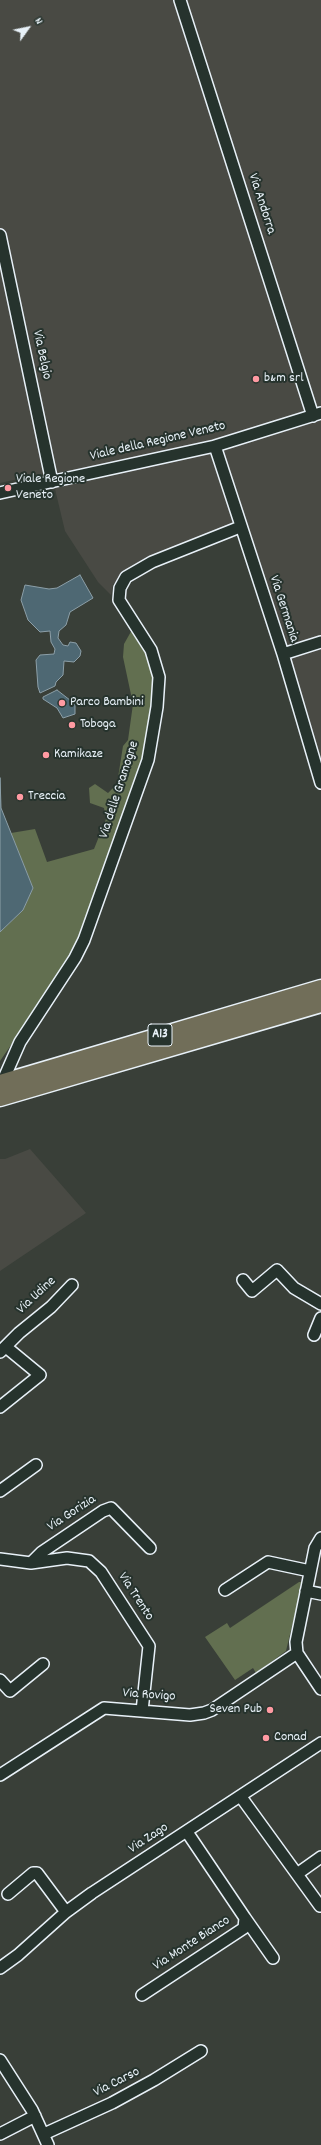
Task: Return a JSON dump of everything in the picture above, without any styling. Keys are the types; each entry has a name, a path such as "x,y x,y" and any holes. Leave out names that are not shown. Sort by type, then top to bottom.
{"highway":[{"name":"A13","path":"3,1079 321,988"},
{"name":"A13","path":"0,1098 321,1004"}],"street":[{"name":"Via Andorra","path":"180,0 317,415"},
{"name":"Via Belgio","path":"0,235 52,482"},
{"name":"Viale della Regione Veneto","path":"0,493 215,446 317,415"},
{"name":"Via Germania","path":"215,446 240,527 283,654 321,783"},
{"name":"Via delle Gramogne","path":"3,1079 20,1042 75,958 84,940 148,760 157,706 159,677 151,650 119,600 120,588 126,577 152,562 240,527"},
{"path":"283,654 321,642"},
{"path":"243,1280 252,1291 277,1270 294,1288 321,1304"},
{"name":"Via Udine","path":"0,1407 40,1375 3,1350 19,1333 51,1307 72,1285"},
{"path":"314,1334 321,1318"},
{"path":"0,1491 36,1465"},
{"name":"Via Gorizia","path":"30,1563 42,1552 103,1510 111,1508 150,1548"},
{"path":"321,1538 315,1548 296,1642 297,1653 321,1689"},
{"name":"Via Trento","path":"30,1563 67,1558 89,1561 101,1572 149,1646 142,1711"},
{"path":"0,1559 30,1563"},
{"path":"225,1590 268,1562 310,1571"},
{"path":"306,1591 321,1594"},
{"name":"Via Rovigo","path":"0,1775 104,1708 190,1714 204,1713 212,1710 297,1653"},
{"path":"0,1680 10,1691 43,1664"},
{"name":"Via Zago","path":"0,1968 18,1955 66,1912 321,1744"},
{"path":"241,1797 320,1906"},
{"name":"Via Monte Bianco","path":"142,1995 244,1928 245,1918 187,1832"},
{"path":"297,1874 321,1857"},
{"path":"8,1894 33,1873 37,1873 66,1912"},
{"path":"245,1918 273,1958"},
{"name":"Via Carso","path":"44,2134 112,2103 154,2080 201,2051"},
{"path":"0,2060 36,2116 48,2145"},
{"path":"0,2134 36,2116"}],"shaded area":[{"path":"0,0 321,0 321,786 238,528 124,576 113,584 111,595 98,582 65,531 51,472 0,483"},
{"path":"30,1149 86,1213 0,1271 0,1159 5,1159"}],"green space":[{"path":"133,628 148,652 160,708 83,941 0,1061 0,932 23,910 33,888 11,833 35,829 47,862 94,849 106,819 104,808 90,803 89,788 95,784 108,793 117,784 123,746 128,740 133,704 123,657 124,644"},
{"path":"301,1582 297,1605 286,1651 256,1673 253,1668 235,1680 205,1637 227,1623 230,1628"}],"water":[{"path":"80,575 93,598 70,612 66,625 59,631 58,638 63,645 68,646 70,642 76,643 81,651 80,656 74,662 64,661 63,675 56,682 55,686 40,693 38,687 36,660 40,655 54,654 55,649 51,642 50,631 40,632 28,620 21,600 25,585 49,589 57,588"},
{"name":"Parco Bambini","path":"57,690 75,704 75,714 63,718 57,708 43,699 43,697"},
{"path":"0,778 1,808 33,888 23,910 0,932"}],"place":[{"name":"b&m srl","path":"256,379"},
{"name":"Viale Regione Veneto","path":"8,488"},
{"name":"Parco Bambini","path":"62,703"},
{"name":"Toboga","path":"72,725"},
{"name":"Kamikaze","path":"46,755"},
{"name":"Treccia","path":"20,797"},
{"name":"Seven Pub","path":"270,1710"},
{"name":"Conad","path":"266,1738"}]}
